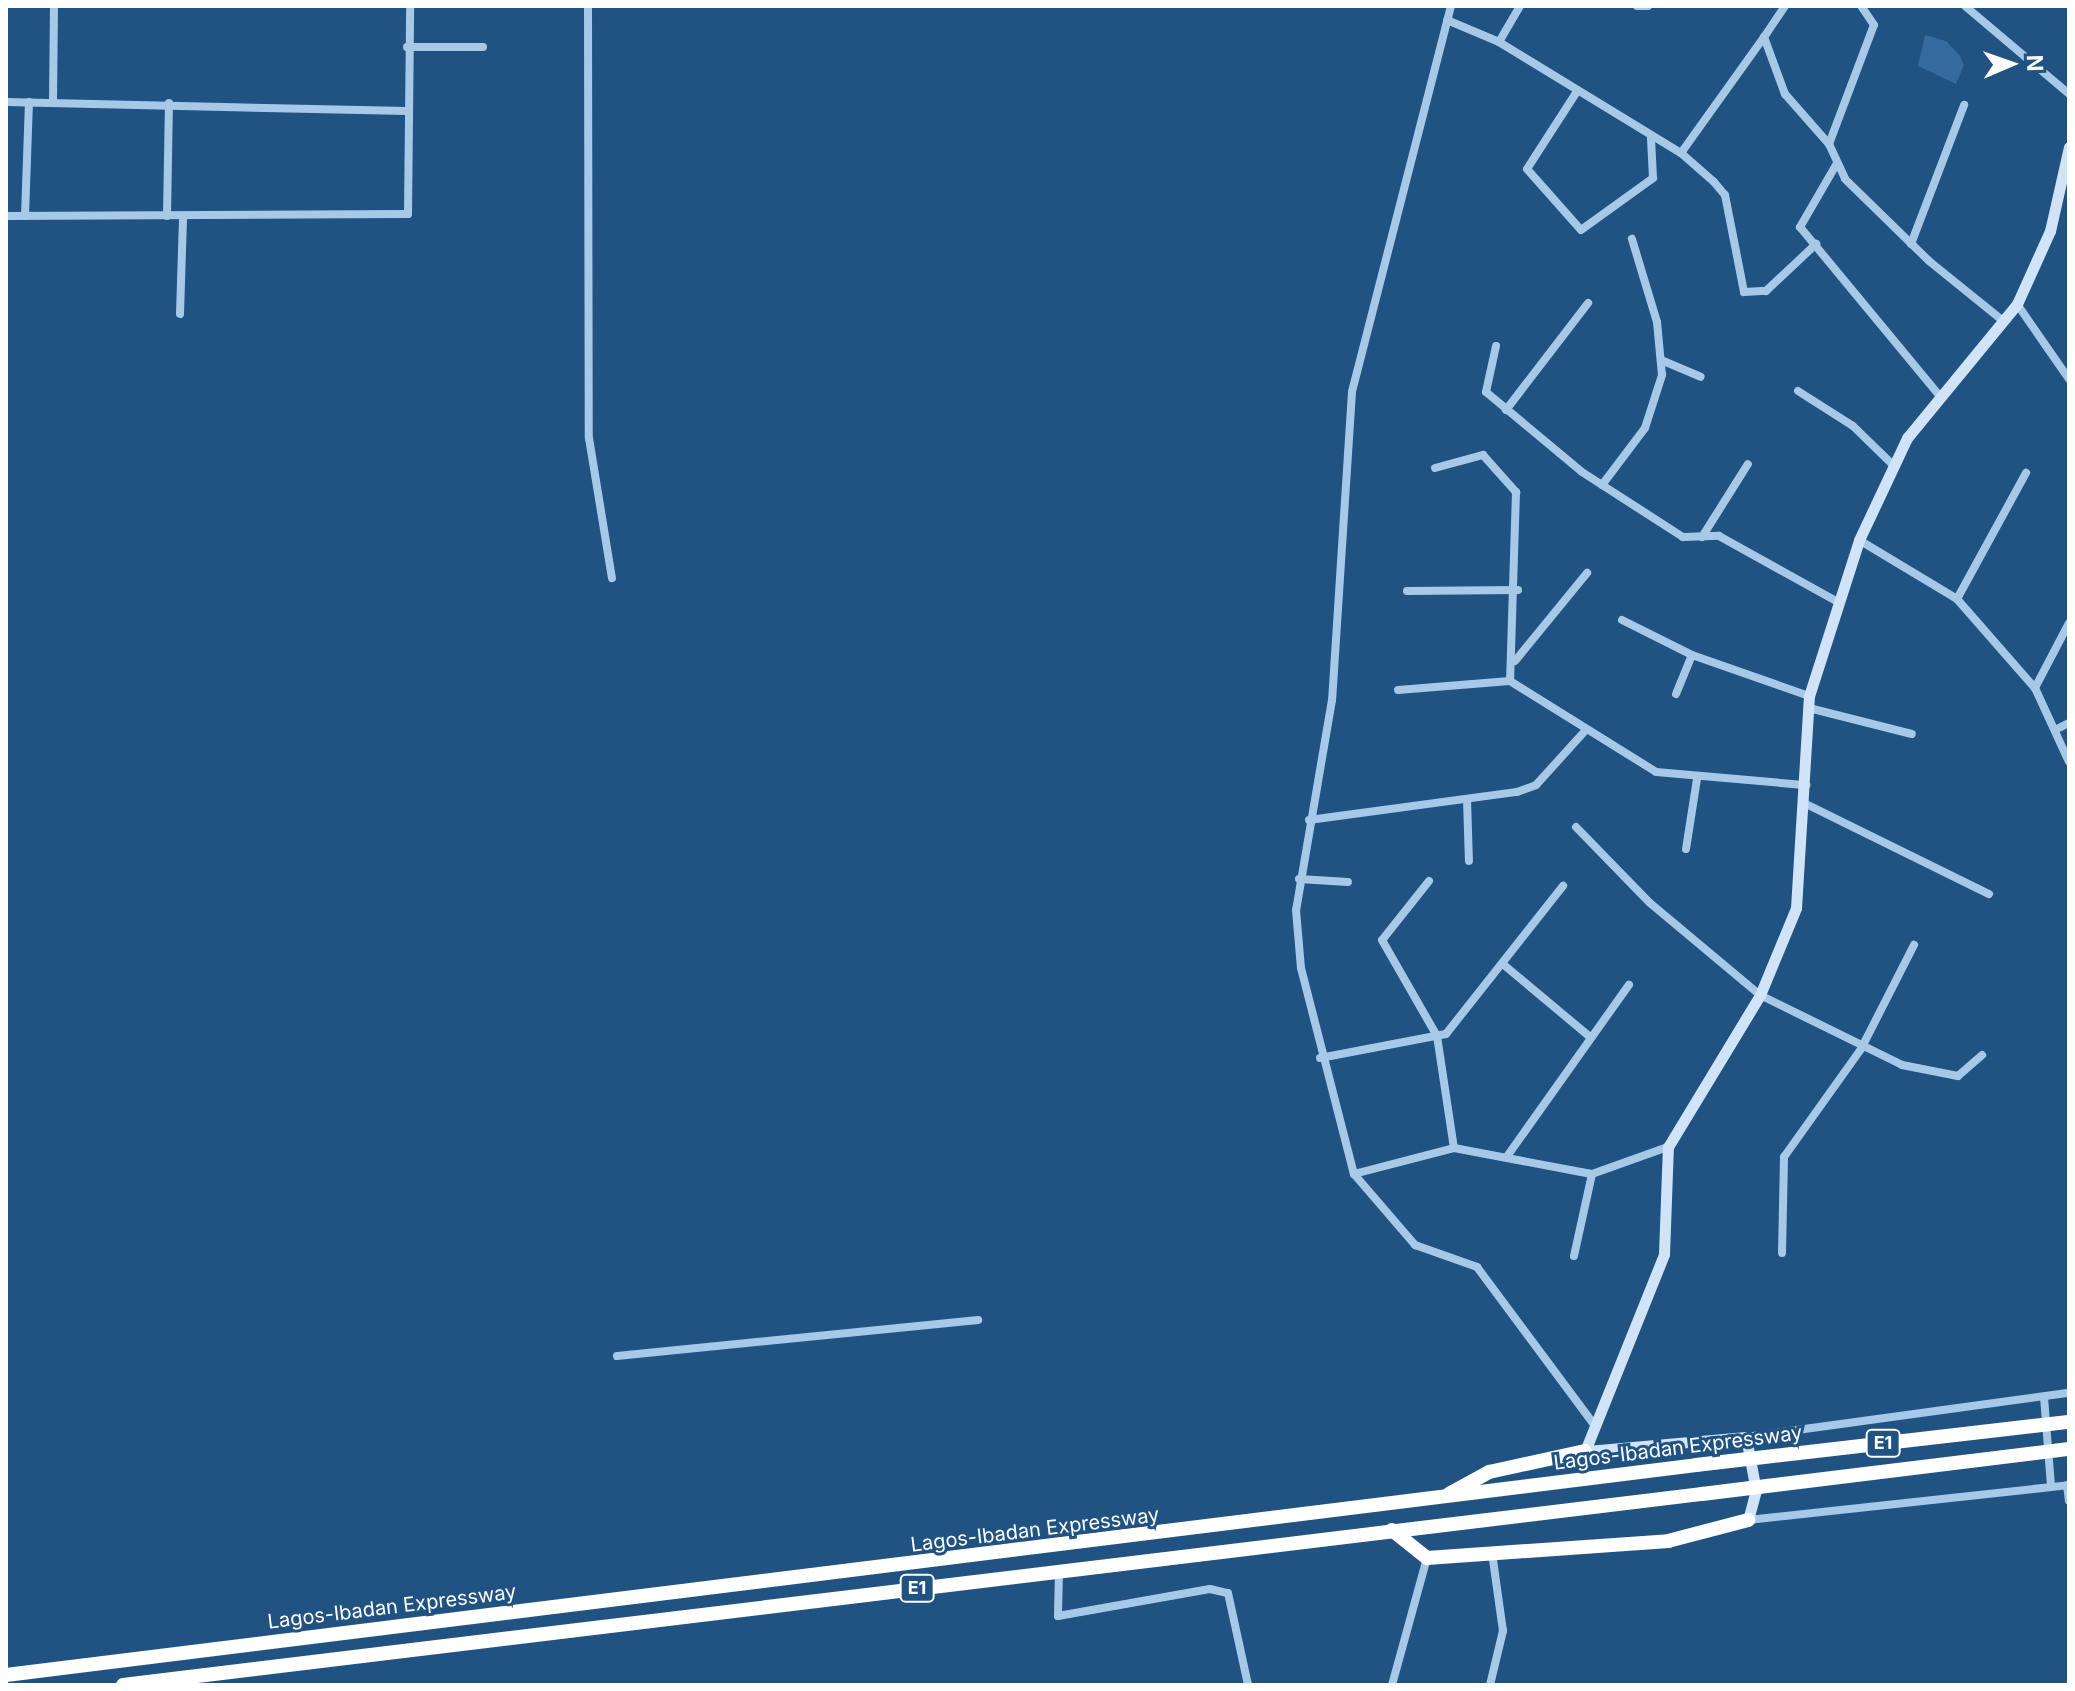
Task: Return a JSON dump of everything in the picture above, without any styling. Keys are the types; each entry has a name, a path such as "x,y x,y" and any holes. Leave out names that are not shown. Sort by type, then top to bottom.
{"highway":[{"name":"Lagos-Ibadan Expressway","path":"6,1675 1696,1465 2069,1422"},
{"name":"E1","path":"129,1685 2069,1449"},
{"path":"1444,1498 1489,1472 1585,1451"},
{"path":"1392,1530 1427,1558 1668,1541 1748,1520"}],"street":[{"path":"53,101 54,6"},
{"path":"6,216 408,214 414,190 407,111 410,6"},
{"path":"588,6 589,438 612,578"},
{"path":"1451,6 1352,392 1332,700 1299,879 1301,968 1320,1058 1354,1174 1415,1245 1477,1267 1593,1423"},
{"path":"1499,42 1520,6"},
{"path":"1637,6 1648,6"},
{"path":"1681,153 1785,6"},
{"path":"1829,144 1874,25 1861,6"},
{"path":"1965,6 2069,94"},
{"path":"1447,20 1499,42 1576,93 1681,153 1725,195 1744,292 1766,291 1816,244"},
{"path":"1764,37 1785,94 1829,144 1836,165 1911,244 2002,320"},
{"path":"407,47 483,47"},
{"path":"1576,93 1527,169 1581,230 1653,178 1651,138"},
{"path":"6,102 169,103 407,111"},
{"path":"25,216 29,102"},
{"path":"167,216 169,103"},
{"path":"1911,244 1964,105"},
{"path":"2068,155 2050,231 2017,304 1939,395 1892,464 1859,540 1809,702 1806,804 1796,908 1760,995 1668,1147 1664,1254 1593,1423 1585,1451 1746,1437 2069,1393"},
{"path":"1836,165 1799,222 1894,349 1939,395"},
{"path":"180,314 183,216"},
{"path":"1602,485 1658,400 1661,360 1632,239"},
{"path":"1506,410 1588,303"},
{"path":"2017,304 2069,379"},
{"path":"1496,346 1482,385 1506,410 1602,485 1683,537 1719,536 1838,602"},
{"path":"1661,360 1701,377"},
{"path":"1798,391 1853,426 1892,464"},
{"path":"1435,468 1483,455 1516,492 1518,590 1510,681"},
{"path":"1702,537 1748,464"},
{"path":"1957,599 2026,473"},
{"path":"1859,540 1957,599 2035,688 2069,762"},
{"path":"1514,661 1587,573"},
{"path":"1407,591 1518,590"},
{"path":"1622,620 1692,655 1809,702 1912,734"},
{"path":"2035,688 2069,623"},
{"path":"1676,694 1692,655"},
{"path":"1398,690 1510,681 1629,762 1697,779 1807,785"},
{"path":"2055,730 2069,723"},
{"path":"1309,820 1467,799 1536,785 1585,731"},
{"path":"1686,849 1697,779"},
{"path":"1467,799 1469,861"},
{"path":"1806,804 1989,894"},
{"path":"1576,827 1650,903 1760,995 1861,1049 1958,1076 1982,1055"},
{"path":"1299,879 1348,882"},
{"path":"1429,881 1382,940 1437,1036 1454,1148"},
{"path":"1320,1058 1437,1036 1460,1023 1563,886"},
{"path":"1782,1253 1784,1157 1861,1049 1914,945"},
{"path":"1504,965 1590,1037"},
{"path":"1508,1155 1629,985"},
{"path":"1354,1174 1454,1148 1508,1155 1592,1174 1668,1147"},
{"path":"1574,1256 1592,1174"},
{"path":"617,1356 978,1320"},
{"path":"2044,1397 2051,1486"},
{"path":"1746,1437 1756,1491 1748,1520 2051,1486 2068,1485 2069,1501"},
{"path":"1490,1685 1503,1631 1492,1553"},
{"path":"1392,1685 1427,1558"},
{"path":"1059,1571 1058,1616 1210,1589 1228,1593 1248,1685"}],"shaded area":[{"path":"1925,35 1946,41 1960,56 1964,65 1956,84 1918,66"}]}
